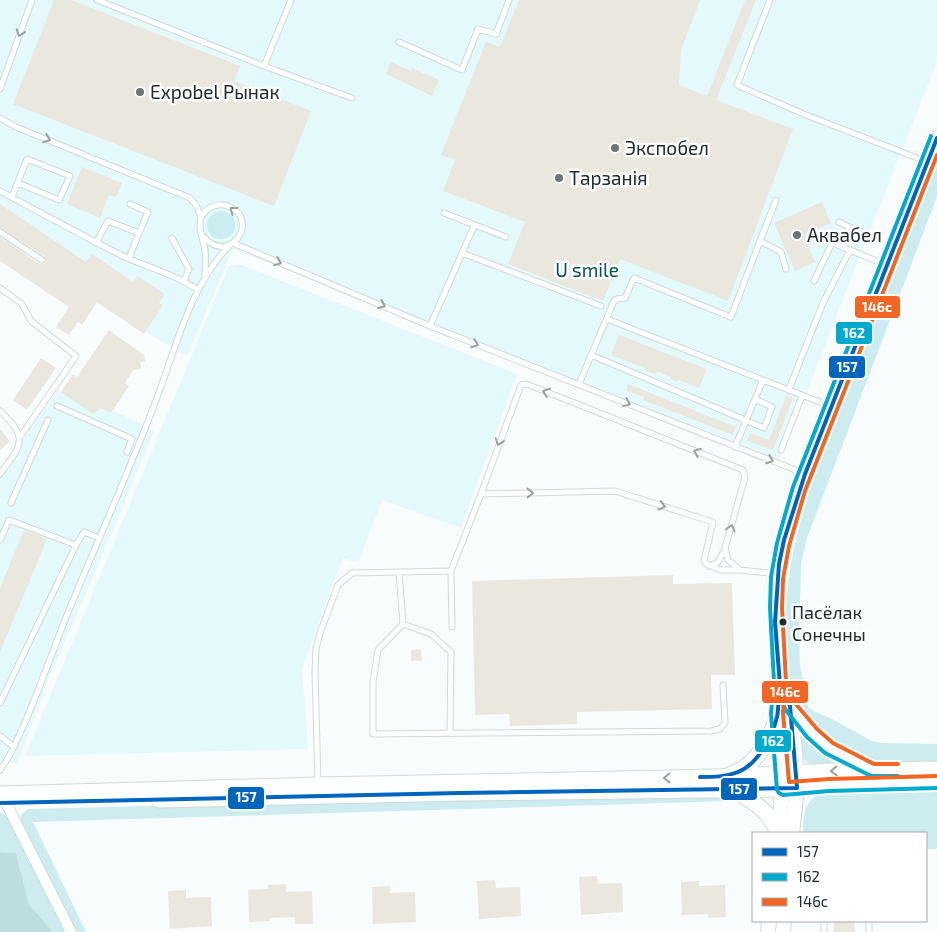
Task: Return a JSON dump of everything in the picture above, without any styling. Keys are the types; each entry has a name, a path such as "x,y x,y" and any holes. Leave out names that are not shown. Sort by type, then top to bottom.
{"main road":[{"path":"790,773 778,716 780,685 775,622 778,574 784,540 805,474 937,138"},
{"path":"780,685 790,706 812,733 829,748 873,770"},
{"path":"790,706 792,832"},
{"path":"715,777 743,770 754,759 769,738 778,716"},
{"path":"319,791 937,769"},
{"path":"2,796 319,791 790,789 829,785 937,782"},
{"path":"732,789 765,810 778,832"},
{"path":"778,832 790,789"}],"street":[{"path":"2,796 71,932"}],"lane":[{"path":"0,89 32,0"},
{"path":"97,0 264,66 352,98"},
{"path":"264,66 292,0"},
{"path":"399,42 462,70 478,28 496,34 509,0"},
{"path":"770,0 737,85 806,115 928,162"},
{"path":"0,112 2,118 16,127 190,198 196,205 201,218"},
{"path":"12,197 27,159 70,176 59,200 18,183"},
{"path":"0,191 96,243 184,281 198,290"},
{"path":"579,384 614,301 625,298 634,278 731,316 776,200"},
{"path":"129,258 148,212 130,204"},
{"path":"0,770 14,747 146,427 198,290 220,254 239,237 242,229 240,216 236,210 228,205 219,204 211,206 201,218 200,230 205,250 205,278"},
{"path":"444,213 506,237"},
{"path":"96,243 108,221 139,233"},
{"path":"839,222 860,230"},
{"path":"430,326 474,226"},
{"path":"843,248 849,227"},
{"path":"0,232 42,260"},
{"path":"202,236 212,245 218,247 231,244 430,326 805,474"},
{"path":"172,238 188,269 184,281"},
{"path":"760,241 781,252 786,269"},
{"path":"814,281 832,243 887,266"},
{"path":"789,389 823,303 850,250"},
{"path":"462,253 601,306"},
{"path":"0,288 22,304 31,322 76,356 20,437 18,451 0,474"},
{"path":"607,319 831,406"},
{"path":"591,355 764,428 772,407 755,399"},
{"path":"735,447 763,380"},
{"path":"452,627 451,571 482,494 518,388 521,385 526,384 743,470 745,477 725,548 718,562 709,566"},
{"path":"781,450 802,396"},
{"path":"58,406 132,439 127,452"},
{"path":"0,411 12,422 20,437"},
{"path":"11,503 48,420"},
{"path":"482,494 615,492 713,522 704,561 709,566 721,570 778,574"},
{"path":"0,540 9,520 76,545"},
{"path":"0,703 76,545 84,532 100,538"},
{"path":"725,548 728,560 740,570"},
{"path":"319,791 316,649 338,585 352,573 451,571"},
{"path":"399,572 403,624 378,650 373,682 373,734 711,731 720,729 725,723 723,685"},
{"path":"403,624 431,634 450,652 450,733"},
{"path":"0,736 14,747"}],"shaded area":[{"path":"0,0 937,0 937,61 780,459 233,249 187,356 70,288 65,277 0,239"},
{"path":"937,165 937,197 807,538 801,564 799,636 800,666 808,707 872,741 881,743 937,744 937,763 818,766 808,763 801,757 788,676 785,628 790,569 798,531 815,475"},
{"path":"221,211 231,215 235,225 231,235 221,239 211,235 207,225 211,215"},
{"path":"239,264 517,374 461,528 382,500 359,560 351,561 343,558 302,668 308,749 25,756 229,266"},
{"path":"58,390 125,416 154,431 49,678 17,764 0,761 0,473"},
{"path":"937,790 937,849 927,849 927,832 803,832 808,804 822,791"},
{"path":"732,792 731,801 33,822 86,932 75,932 21,824 22,815 28,809"},
{"path":"0,812 11,821 65,932 53,932 29,904 16,853 0,852"},
{"path":"0,852 16,853 29,904 53,932 0,932"}],"building":[{"name":"Expobel Рынак","path":"54,0 71,0 240,66 234,81 311,111 274,206 13,104"},
{"name":"Экспобел","path":"519,0 700,0 681,50 679,85 707,96 745,0 756,0 716,100 793,129 728,301 620,259 603,301 508,264 525,222 443,191 455,160 441,155 486,42 500,47"},
{"path":"391,62 411,71 412,68 439,80 432,96 386,74"},
{"path":"82,167 122,183 116,197 109,195 100,218 67,204"},
{"name":"Аквабел","path":"822,202 831,223 812,232 816,239 807,243 815,262 795,271 774,223"},
{"path":"0,204 86,262 92,254 133,282 137,276 165,294 159,303 163,305 144,334 97,302 82,325 78,322 69,335 56,327 69,307 0,261 0,237 40,264 44,264 46,260 44,256 0,228"},
{"path":"109,330 144,355 145,361 140,363 141,369 133,370 125,383 129,386 111,413 101,408 93,414 61,392 73,374 77,377"},
{"path":"619,335 707,369 699,388 678,380 677,382 657,371 656,374 644,370 645,368 611,355"},
{"path":"41,358 56,368 27,410 13,400"},
{"path":"628,384 736,427 733,435 643,400 644,397 626,391"},
{"path":"786,396 793,398 773,450 747,441 750,433 769,440"},
{"path":"0,429 10,441 0,450"},
{"path":"24,530 47,539 0,652 0,588"},
{"path":"673,575 673,584 732,583 735,675 711,675 712,709 577,712 577,724 510,726 509,714 475,715 472,581"},
{"path":"421,649 422,661 411,661 411,650"},
{"path":"597,876 598,884 622,883 623,912 581,915 579,877"},
{"path":"495,880 496,888 520,887 521,916 479,919 477,881"},
{"path":"699,881 699,886 725,885 726,917 708,918 708,914 682,915 681,882"},
{"path":"286,884 286,892 312,891 313,924 295,924 295,917 269,918 270,921 249,922 248,890 268,889 268,885"},
{"path":"390,886 390,893 415,892 416,922 373,924 372,887"},
{"path":"186,890 186,898 211,897 212,926 170,929 168,891"},
{"path":"834,922 854,922 855,932 834,932"}],"transit line":[{"name":"162","path":"931,136 793,487 777,543 771,577 770,608 774,682 771,713 777,790 779,793 783,795 829,791 937,788"},
{"name":"157","path":"0,803 797,788 790,706 780,685 775,622 779,564 784,540 805,474 937,138"},
{"name":"146с","path":"937,155 805,491 789,546 783,579 782,608 786,682 783,713 789,782 937,776"},
{"name":"146с","path":"786,679 795,703 817,729 833,743 874,764 898,764"},
{"name":"162","path":"774,683 785,709 807,737 825,753 871,776 898,776"},
{"name":"157","path":"700,777 733,774 752,763 768,741 775,725 778,714 779,690"}],"place":[{"name":"Expobel Рынак","path":"140,92"},
{"name":"Экспобел","path":"615,148"},
{"name":"Тарзанія","path":"559,178"},
{"name":"Аквабел","path":"797,235"},
{"name":"Пасёлак Сонечны","path":"783,622"}],"park label":[{"name":"U smile","path":"587,270"}]}
